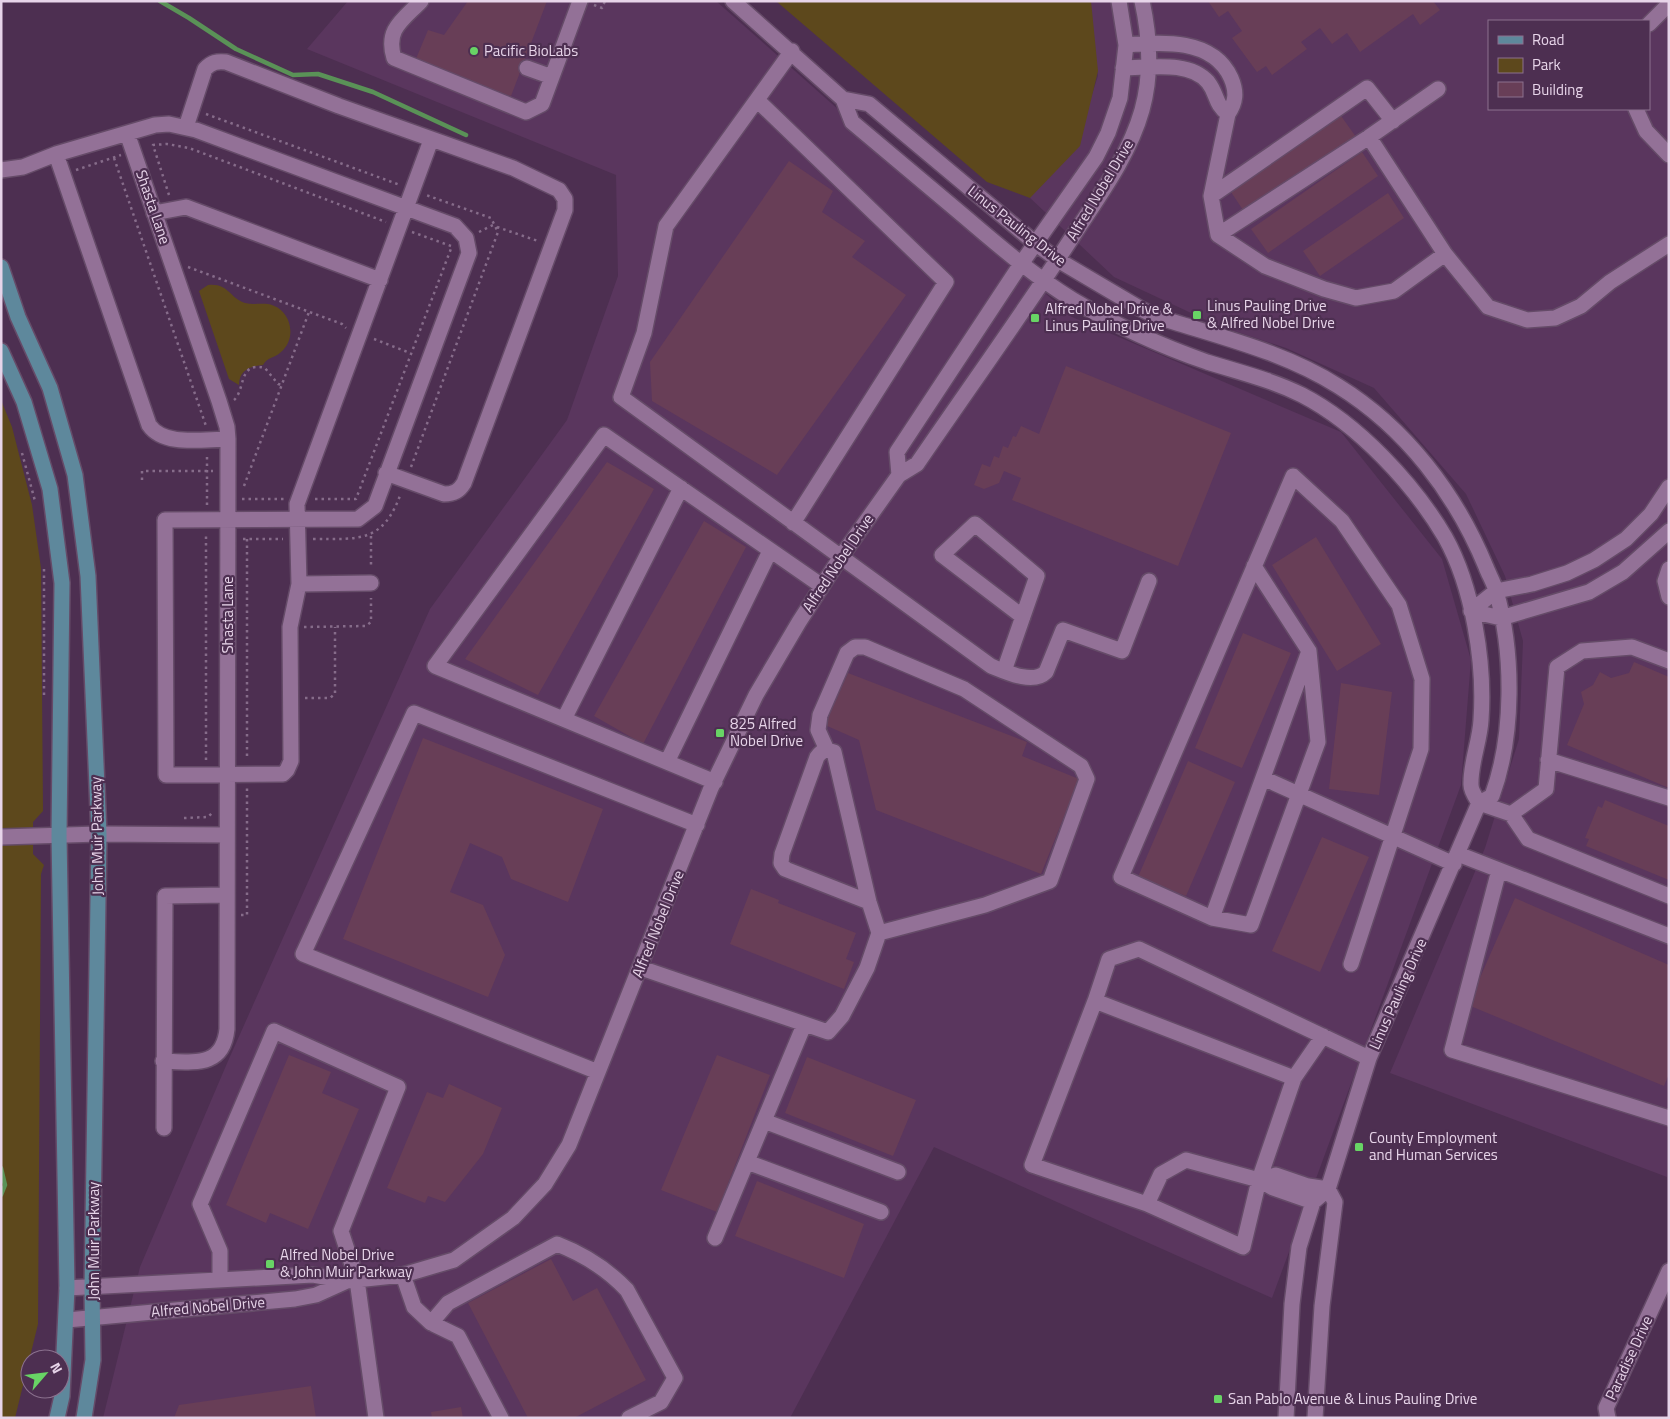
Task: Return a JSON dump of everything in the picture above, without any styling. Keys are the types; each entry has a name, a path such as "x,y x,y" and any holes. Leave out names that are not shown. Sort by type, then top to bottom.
{"main road":[{"name":"John Muir Parkway","path":"1,267 18,317 50,388 75,475 88,576 99,834 92,1288 94,1318 93,1360 84,1418"},
{"name":"John Muir Parkway","path":"1,350 24,402 50,489 62,583 59,836 67,1288 62,1396 57,1418"}],"street":[{"path":"422,1 393,29 391,49 394,58 526,112 542,104 580,1"},
{"name":"Linus Pauling Drive","path":"733,1 792,51 843,99 852,122 1021,264 1044,281 1075,301 1139,335 1206,361 1259,377 1303,396 1332,414 1380,455 1427,508 1446,539 1460,569 1471,610 1481,682 1481,720 1470,787 1479,803"},
{"name":"Alfred Nobel Drive","path":"899,475 897,452 1021,264 1096,157 1108,133 1120,98 1126,45 1119,1"},
{"name":"Alfred Nobel Drive","path":"66,1320 295,1299 316,1295 352,1281 404,1275 454,1260 514,1218 545,1184 569,1145 697,825 756,695 840,558 899,475 917,464 1058,260 1129,146 1142,109 1148,68 1150,43 1142,1"},
{"path":"1650,23 1669,4"},
{"path":"1126,45 1150,43 1185,45 1218,59 1226,69 1234,90 1235,103 1228,114 1211,196 1218,235 1265,266 1324,289 1356,298 1394,292 1445,254"},
{"path":"792,51 666,226 644,333 620,397 991,666 1004,671 1034,679 1040,677 1046,672 1062,630 1122,651 1149,580"},
{"path":"188,120 205,69 218,61 431,140 513,168 559,190 565,199 565,210 460,490 452,494 444,494 386,473"},
{"path":"527,68 552,77"},
{"path":"1123,68 1187,69 1196,72 1208,82 1218,106 1228,114"},
{"path":"1211,196 1368,88 1393,121"},
{"path":"1218,235 1369,138 1438,89"},
{"name":"Linus Pauling Drive","path":"843,99 869,104 1036,244 1058,260 1155,316 1264,351 1318,375 1356,398 1399,435 1442,485 1472,535 1496,591 1508,679 1506,741 1492,796 1479,803 1369,1058 1328,1188 1313,1202 1299,1247 1292,1304 1286,1418"},
{"path":"757,100 946,282 793,523"},
{"path":"1636,110 1646,131 1669,155"},
{"path":"1,170 22,167 56,154 155,125 188,120 406,208 455,226 466,238 469,253 375,506 358,519 296,519 235,520 165,520 166,775 283,774 288,770 291,761 290,627 298,584 296,519 299,499 380,280 399,227 406,208 413,190 431,140"},
{"name":"Shasta Lane","path":"127,133 227,427 228,471 235,520 226,835 226,1044 216,1055 207,1060 198,1062 164,1061"},
{"path":"1369,138 1445,254 1488,307 1527,320 1555,318 1581,306 1610,282 1669,244"},
{"path":"56,154 149,424 155,433 166,438 228,439"},
{"path":"154,213 173,207 186,207 380,280"},
{"path":"715,782 435,666 604,435 822,586"},
{"path":"1254,566 1309,651 1318,742 1251,925 1212,918 1121,877 1254,566 1293,476 1342,521 1399,605 1422,679 1421,750 1351,964"},
{"path":"1471,610 1496,591 1532,584 1567,573 1594,560 1626,539 1651,514 1669,487"},
{"path":"564,719 680,488"},
{"path":"1004,671 1023,617 1037,576 975,524 942,554 1023,617"},
{"path":"1471,610 1501,618 1589,592 1623,572 1669,531"},
{"path":"666,762 770,551"},
{"path":"1669,569 1665,581 1669,596"},
{"path":"298,584 371,582"},
{"path":"827,750 818,730 820,714 847,653 855,647 865,647 964,689 1081,766 1087,779 1050,880 985,905 879,933"},
{"path":"1511,814 1546,789 1557,667 1582,650 1632,647 1669,660"},
{"path":"1212,918 1309,651"},
{"path":"598,1072 304,954 414,713 697,825"},
{"path":"641,968 828,1032 842,1016 867,968 879,933 869,902 834,752 827,750 821,752 817,757 782,854 781,863 785,869 869,902"},
{"path":"1548,760 1669,798"},
{"path":"1263,778 1394,837 1456,859 1500,870 1669,936"},
{"path":"1479,803 1511,814 1528,839 1669,896"},
{"path":"1,837 99,834 226,835"},
{"path":"1500,870 1452,1050 1669,1118"},
{"path":"164,1128 165,896 227,895"},
{"path":"1322,1036 1294,1078 1259,1180 1243,1247 1147,1204 1032,1165 1095,1001 1109,959 1139,949 1369,1058"},
{"path":"1095,1001 1294,1078"},
{"path":"715,1238 804,1025"},
{"path":"220,1280 220,1251 200,1204 274,1031 398,1087 341,1231 352,1281 376,1418"},
{"path":"764,1121 898,1172"},
{"path":"1147,1204 1161,1174 1186,1160 1259,1180 1273,1188 1313,1202"},
{"path":"747,1162 881,1212"},
{"path":"1259,1180 1276,1175 1308,1186 1328,1188 1335,1202 1322,1306 1315,1418"},
{"path":"431,1323 448,1303 557,1244 574,1251 617,1279 627,1290 675,1378 661,1402 629,1418"},
{"name":"Paradise Drive","path":"1608,1418 1606,1408 1669,1271"},
{"name":"Alfred Nobel Drive","path":"67,1288 313,1274 352,1281"},
{"path":"404,1275 414,1307 431,1323 458,1336 501,1418"}],"path":[{"path":"142,480 142,471 242,470 242,499 235,520 241,539 359,539 378,531 392,516 498,232 491,218 206,114 204,118 188,120"},
{"path":"61,169 74,164 76,170 153,145 167,144 189,148 451,246 356,499 242,499"},
{"path":"153,145 173,207"},
{"path":"497,227 552,246"},
{"path":"191,276 188,267 342,324 360,334 410,353"},
{"path":"242,492 309,312"},
{"path":"234,400 240,392 245,373 251,369 265,368 278,384 282,385"},
{"path":"231,391 235,405"},
{"path":"20,446 37,506"},
{"path":"290,627 366,626 371,622 371,535"},
{"path":"227,914 247,915 247,539"},
{"path":"44,697 43,571 46,561"},
{"path":"305,698 330,698 335,694 335,627"}],"shaded area":[{"path":"348,1 716,1 1072,317 1341,432 1442,559 1471,660 1461,785 1272,1298 934,1147 790,1418 103,1418 140,1267 228,1061 430,609 567,420 618,276 616,175 307,49"},
{"path":"1089,1 1669,1 1667,1177 1390,1073 1485,848 1519,739 1523,641 1505,576 1466,494 1374,388 1286,348 1219,326 1114,277 1028,196 1075,146 1098,76"}],"green space":[{"path":"776,1 1091,1 1098,71 1080,146 1030,198 987,182"},
{"path":"208,285 225,288 235,298 245,303 268,304 276,307 287,317 290,324 289,339 286,346 279,354 267,360 263,365 254,366 243,372 239,385 229,379 199,291"},
{"path":"1,400 12,427 32,505 41,568 43,811 33,822 33,854 44,865 41,874 38,1324 32,1349 20,1349 20,1398 15,1418 1,1418"}],"building":[{"name":"Pacific BioLabs","path":"468,1 547,1 511,96 413,66 428,30 444,35"},
{"path":"1208,1 1433,1 1440,10 1420,25 1413,14 1360,52 1347,33 1332,44 1320,28 1301,42 1307,49 1272,75 1266,66 1257,72 1232,38 1242,31 1228,11 1219,17"},
{"path":"1339,113 1356,137 1245,213 1229,189"},
{"path":"1362,152 1378,176 1268,253 1251,229"},
{"path":"789,161 833,191 822,212 865,241 852,257 906,295 777,475 652,401 650,362"},
{"path":"1388,193 1404,218 1320,276 1303,251"},
{"path":"1066,366 1231,433 1178,566 1012,500 1021,478 1004,471 999,483 984,489 974,485 982,464 990,467 994,456 999,458 1003,446 1008,448 1013,436 1016,437 1021,426 1039,434"},
{"path":"607,462 654,489 538,695 465,659"},
{"path":"704,521 746,547 643,744 594,716"},
{"path":"1316,537 1381,644 1337,671 1272,565"},
{"path":"1243,633 1291,653 1242,768 1195,748"},
{"path":"1634,662 1669,677 1669,788 1567,745 1584,704 1581,692 1593,685 1600,672 1611,678 1629,673"},
{"path":"848,673 1027,742 1022,756 1079,779 1041,874 876,810 859,740 825,725"},
{"path":"1341,683 1392,692 1379,795 1329,789"},
{"path":"423,738 603,809 568,902 511,879 502,857 470,843 450,892 483,905 505,955 488,997 343,939"},
{"path":"1188,761 1235,782 1186,896 1138,877"},
{"path":"1605,800 1669,826 1669,880 1586,846 1589,839 1585,838 1598,806 1602,808"},
{"path":"1322,837 1369,857 1320,972 1272,951"},
{"path":"751,889 779,900 778,903 856,933 846,959 854,962 844,989 730,944"},
{"path":"1515,898 1669,965 1669,1074 1664,1086 1468,1005"},
{"path":"289,1055 331,1072 322,1093 359,1109 308,1229 270,1213 266,1223 226,1205"},
{"path":"717,1055 770,1075 717,1212 661,1190"},
{"path":"807,1057 916,1100 893,1156 785,1113"},
{"path":"449,1084 502,1108 483,1154 445,1202 428,1196 425,1203 387,1188 427,1092 443,1098"},
{"path":"757,1181 864,1224 844,1278 735,1236"},
{"path":"551,1259 573,1301 597,1288 646,1380 574,1418 528,1418 468,1303"},
{"path":"311,1386 316,1418 174,1418 179,1405"},
{"path":"461,1407 463,1418 432,1418 431,1412"}],"waterway":[{"path":"160,1 236,49 293,75 318,74 373,92 466,135"},
{"path":"1,1168 5,1185 1,1195"}],"place":[{"name":"Pacific BioLabs","path":"474,51"},
{"name":"Linus Pauling Drive & Alfred Nobel Drive","path":"1197,315"},
{"name":"Alfred Nobel Drive & Linus Pauling Drive","path":"1035,318"},
{"name":"825 Alfred Nobel Drive","path":"720,733"},
{"name":"County Employment and Human Services","path":"1359,1147"},
{"name":"Alfred Nobel Drive & John Muir Parkway","path":"270,1264"},
{"name":"San Pablo Avenue & Linus Pauling Drive","path":"1218,1399"}]}
